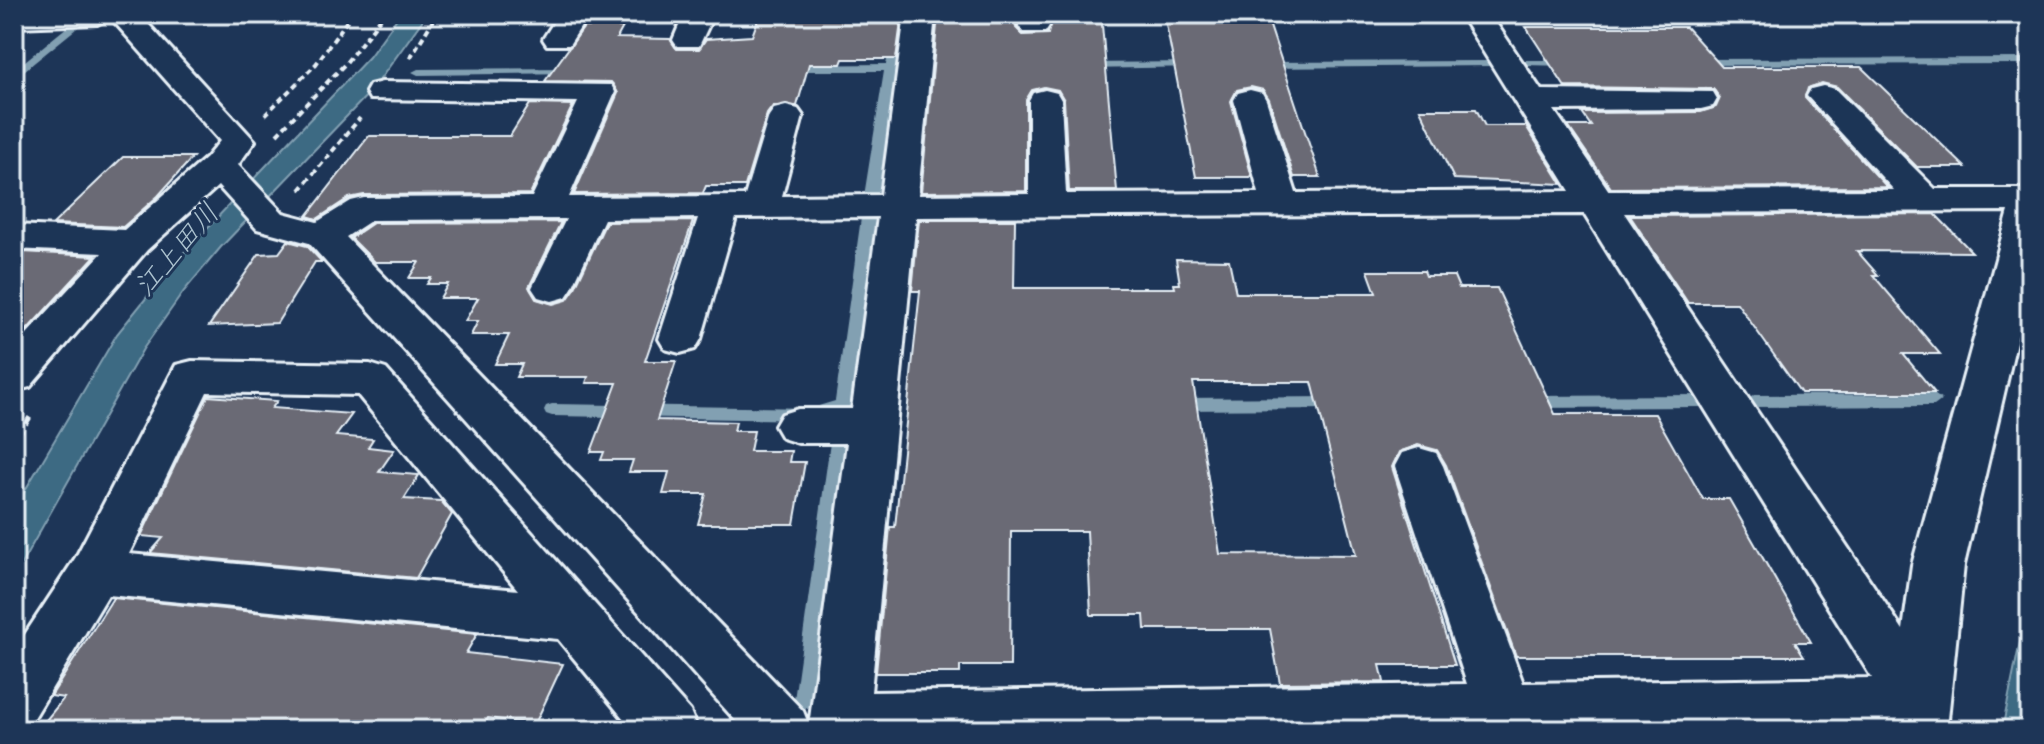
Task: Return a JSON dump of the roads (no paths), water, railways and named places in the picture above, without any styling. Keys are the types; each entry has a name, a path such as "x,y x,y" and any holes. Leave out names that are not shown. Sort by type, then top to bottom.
{"street":[{"path":"920,14 898,206 837,426 839,724 1436,720 1504,709 1861,704 1919,718"},
{"path":"1475,14 1919,718"},
{"path":"14,18 110,15 229,162 270,221 323,235 782,730"},
{"path":"382,92 599,92 545,208"},
{"path":"1823,96 1926,201"},
{"path":"1530,100 1701,99"},
{"path":"1045,100 1048,205"},
{"path":"1250,100 1281,204"},
{"path":"760,207 786,116"},
{"path":"14,376 133,242 229,162"},
{"path":"323,235 364,209 2030,201 1938,565 1919,718"},
{"path":"552,288 590,208"},
{"path":"680,339 720,208"},
{"path":"14,237 133,242"},
{"path":"14,700 94,572 192,376 370,380 669,730"},
{"path":"1419,466 1504,709"},
{"path":"94,572 574,618"}],"water":[{"path":"400,14 427,14 373,89 221,247 184,291 143,349 14,577 14,509 117,334 176,261 369,57"},
{"path":"2030,593 2030,730 2002,730"}],"waterway":[{"path":"14,76 77,24"},
{"path":"891,67 892,59"},
{"path":"1697,62 2027,61"},
{"path":"1526,63 1570,63"},
{"path":"1261,65 1487,64"},
{"path":"1085,66 1194,65"},
{"path":"788,68 891,67"},
{"path":"871,196 891,67"},
{"path":"418,72 573,71"},
{"path":"804,700 868,218"},
{"path":"1754,401 1934,400"},
{"path":"1530,402 1700,401"},
{"path":"1178,404 1339,403"},
{"path":"552,410 812,414 843,405"}],"water label":[{"name":"江上田川","path":"176,249"}]}
